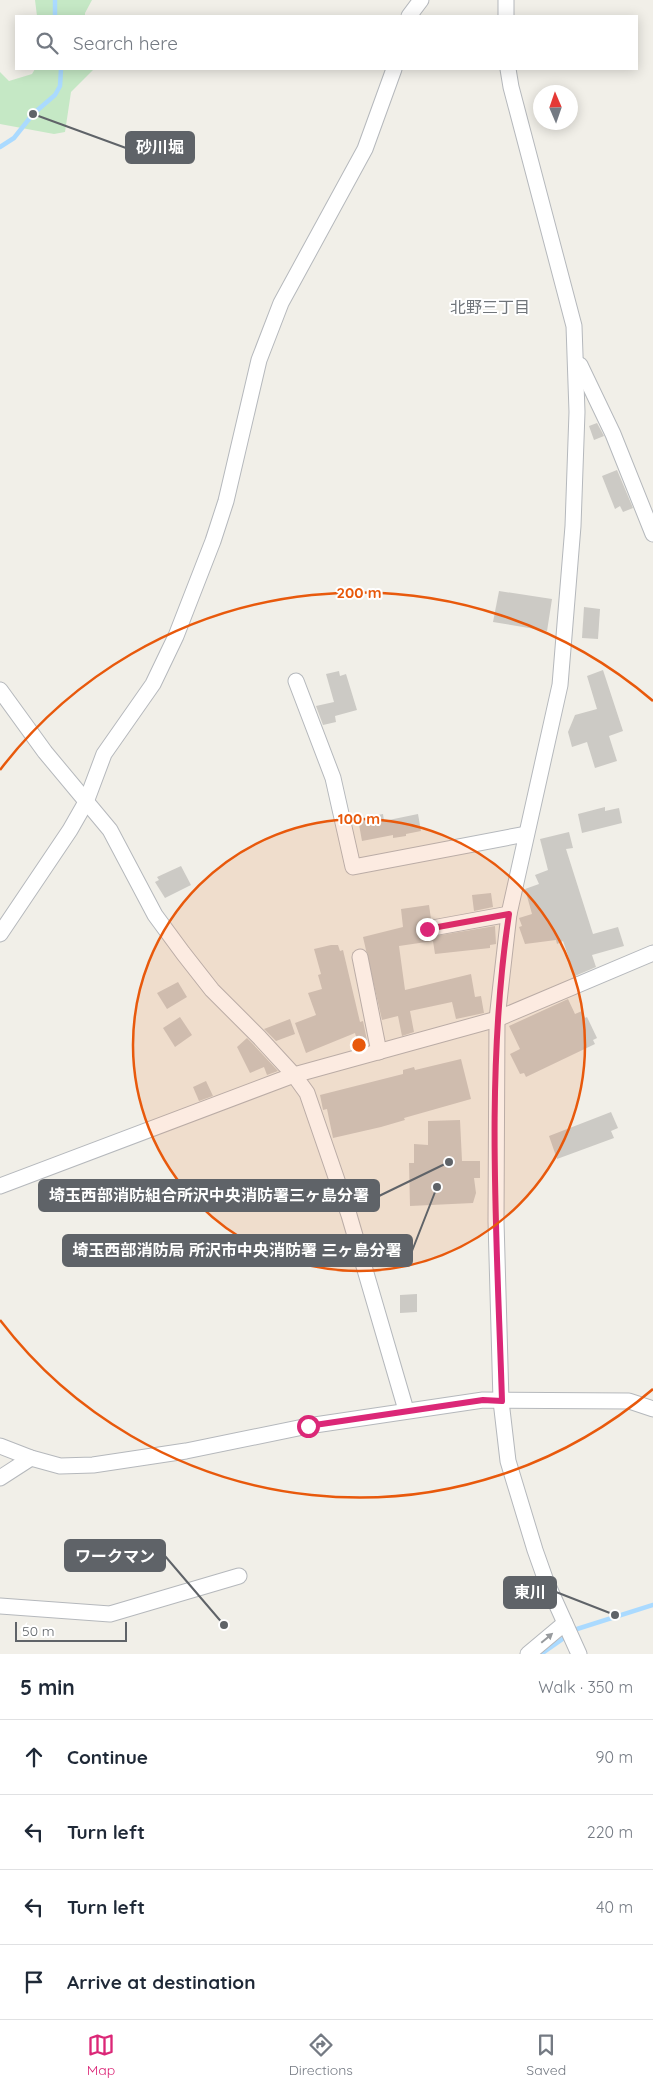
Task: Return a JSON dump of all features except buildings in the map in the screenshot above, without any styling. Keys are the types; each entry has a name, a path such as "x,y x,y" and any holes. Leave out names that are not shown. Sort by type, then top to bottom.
{"street":[{"path":"410,15 421,0"},
{"path":"506,0 506,15"},
{"path":"0,934 70,830 86,802 104,754 153,684 176,636 213,542 226,501 259,360 286,294 365,149 394,70"},
{"path":"508,70 511,87 560,265 574,326 577,359 573,526 560,685 509,914 497,1019 496,1212 502,1401 508,1461 543,1574 577,1649"},
{"path":"577,359 613,434 653,534"},
{"path":"296,681 333,778 354,867 526,834"},
{"path":"0,690 86,802 110,830 156,915 182,953 212,990 294,1075 307,1093 349,1215 406,1410"},
{"path":"427,929 509,914"},
{"path":"0,1186 294,1075 497,1019 653,953"},
{"path":"360,957 379,1052"},
{"path":"0,1446 30,1458 60,1466 93,1465 186,1451 308,1426 483,1400 628,1401 653,1409"},
{"path":"0,1478 30,1458"},
{"path":"0,1606 110,1614 239,1576"},
{"path":"528,1654 566,1625"}],"green space":[{"path":"35,0 92,0 85,15 37,15"},
{"path":"34,70 93,70 71,92 65,132 54,134 0,124 0,72 9,81 32,74"}],"waterway":[{"path":"55,0 55,15"},
{"path":"0,147 14,138 33,114 55,95 60,86 61,70"},
{"path":"541,1654 577,1629 653,1605"}],"place":[{"name":"砂川堀","path":"33,114"},
{"name":"埼玉西部消防組合所沢中央消防署三ヶ島分署","path":"449,1162"},
{"name":"埼玉西部消防局 所沢市中央消防署 三ヶ島分署","path":"437,1187"},
{"name":"東川","path":"615,1615"},
{"name":"ワークマン","path":"224,1625"}],"district":[{"name":"北野三丁目","path":"490,307"}],"route":[{"path":"308,1426 483,1400 502,1401 496,1221 496,1057 497,1019 509,914 427,929"}]}
